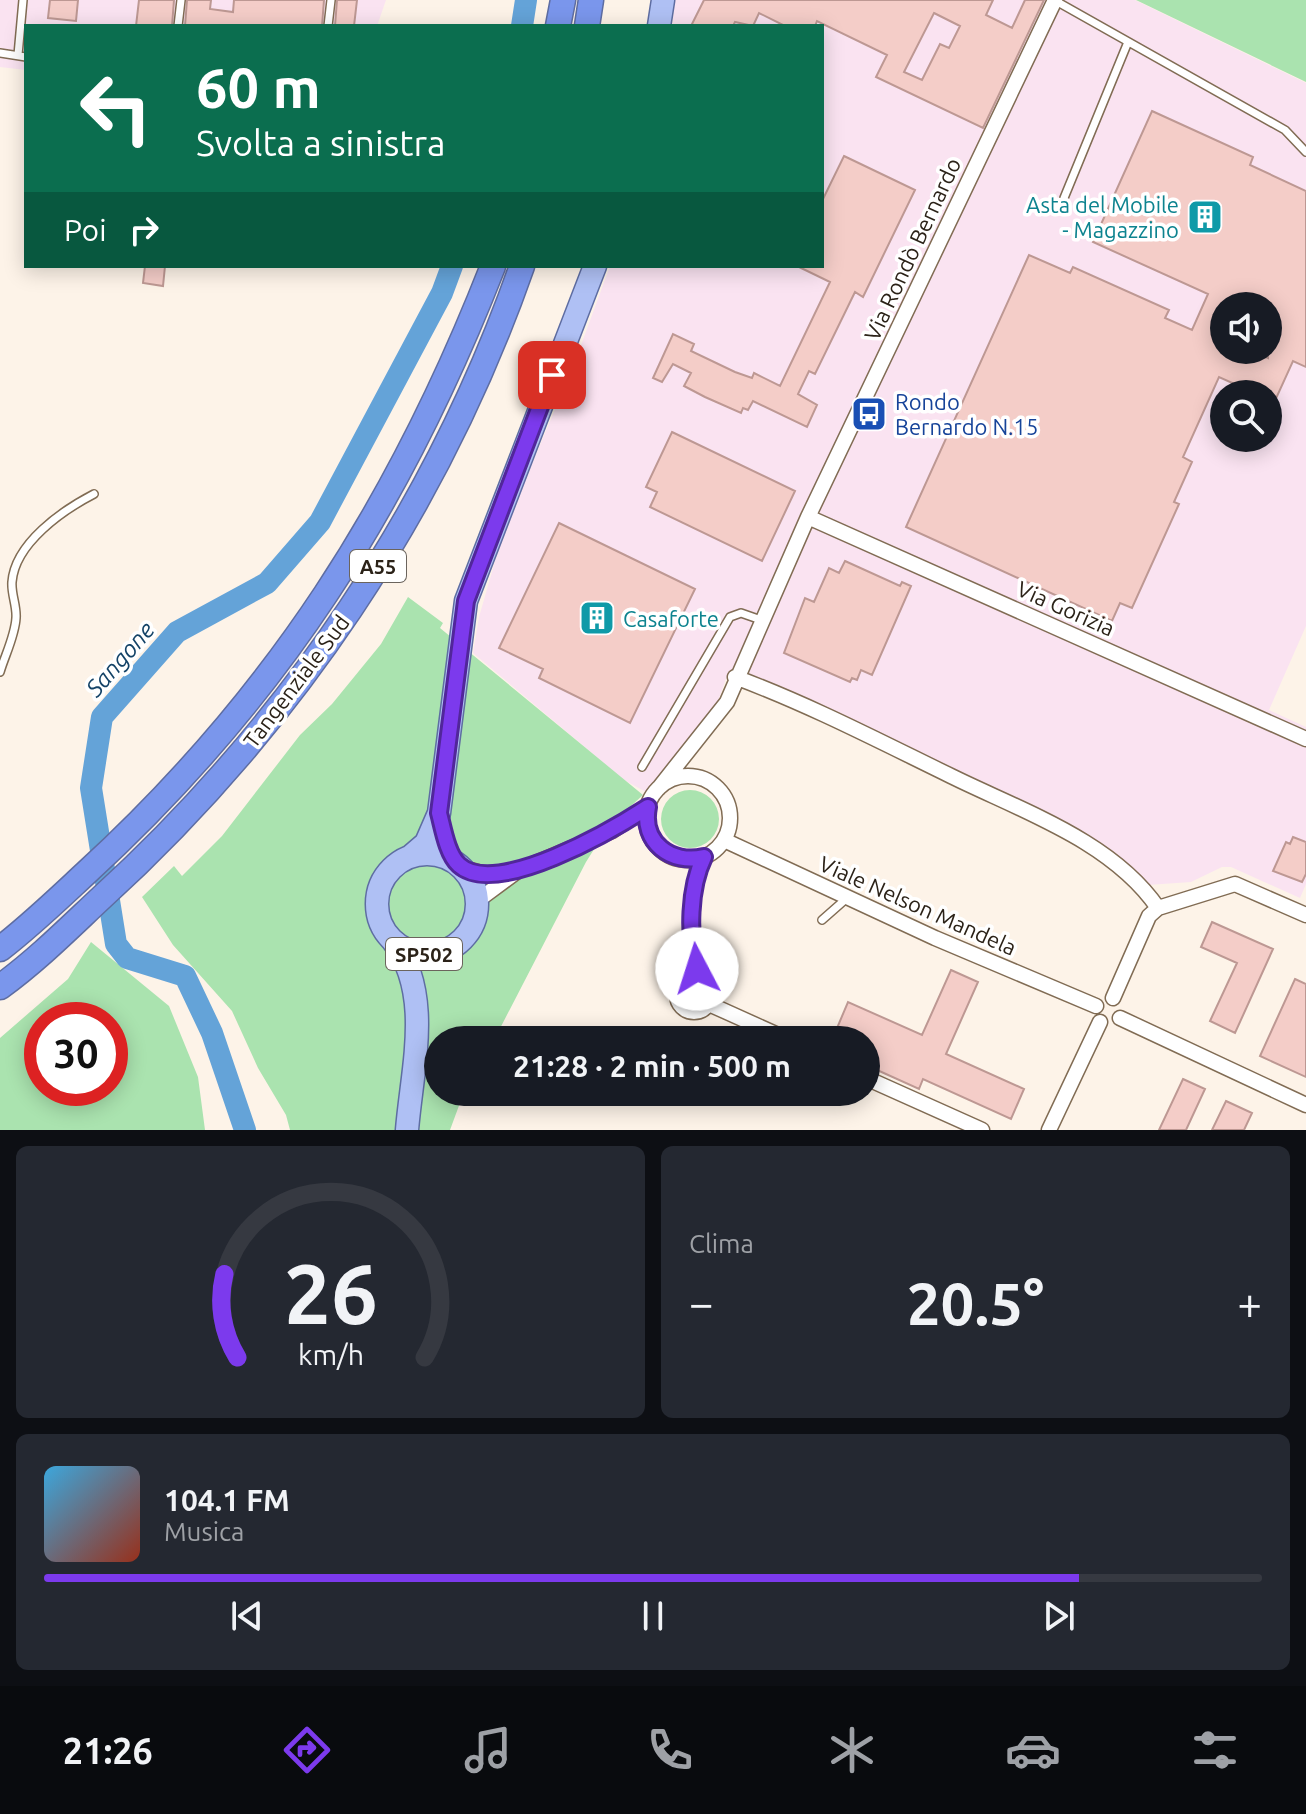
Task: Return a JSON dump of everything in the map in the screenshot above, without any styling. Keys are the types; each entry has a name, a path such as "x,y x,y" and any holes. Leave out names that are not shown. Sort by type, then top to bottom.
{"highway":[{"path":"558,24 563,0"},
{"path":"587,24 591,0"},
{"name":"Tangenziale Sud","path":"0,949 169,793 259,688 352,557 422,432 492,268"},
{"name":"Tangenziale Sud","path":"0,987 71,926 174,829 276,714 372,577 422,493 492,346 521,268"}],"main road":[{"path":"659,24 663,0"},
{"name":"SP502","path":"407,1130 417,1005 411,970 379,918 378,892 390,869 426,843 439,813 466,601 487,538 594,268"},
{"name":"SP502","path":"417,1005 429,974 449,949 471,929 477,901 475,889 459,865 439,813"},
{"path":"412,855 430,853 459,865"},
{"name":"SP502","path":"393,940 414,952 438,953 449,949"}],"street":[{"name":"Via Rondò Bernardo","path":"658,789 727,702 735,677 808,517 1054,0"},
{"name":"Via Gorizia","path":"808,517 1306,739"},
{"path":"735,677 811,706 1067,833 1114,862 1144,888 1158,908"},
{"path":"702,980 691,978 681,984 678,1000 689,1011 700,1011 709,1004 711,993 702,980 694,956 694,885 704,857 724,840 730,814 720,790 709,782 684,776 658,789 648,807 647,822 657,845 679,859 704,857"},
{"path":"477,901 519,870 612,831 648,807"},
{"name":"Viale Nelson Mandela","path":"724,840 1096,1006"},
{"path":"459,865 485,874 519,870"},
{"path":"1113,998 1143,927 1158,908 1235,884 1304,910"},
{"path":"1049,1130 1100,1022 1096,1006 1101,1000 1113,998"},
{"path":"1113,998 1121,1006 1120,1018"},
{"path":"709,1004 758,1026"},
{"path":"1100,1022 1109,1025 1120,1018"},
{"path":"1120,1018 1306,1105"},
{"path":"880,1084 982,1130"}],"lane":[{"path":"0,53 22,56 23,0"},
{"path":"178,24 181,0"},
{"path":"328,24 331,0"},
{"path":"1054,0 1285,130 1306,152"},
{"path":"1064,198 1128,42"},
{"path":"0,672 14,632 12,581 17,564 49,525 69,507 94,494"},
{"path":"642,767 730,617 741,613 761,620"},
{"path":"822,920 832,914 842,899 849,898"}],"shaded area":[{"path":"0,0 386,0 378,24 24,24 24,70 0,67"},
{"path":"675,0 1135,0 1306,83 1306,626 1269,710 1306,727 1306,884 1300,898 1231,867 1222,867 1191,882 1148,885 1124,867 812,702 728,673 706,722 646,792 624,780 473,653 479,617 504,530 573,367 609,268 824,268 824,24 672,24"}],"green space":[{"path":"1136,0 1306,0 1306,82"},
{"path":"408,597 443,623 440,628 643,795 608,827 586,862 501,1026 424,1026 424,1106 459,1106 450,1130 290,1130 286,1115 258,1068 232,1011 173,945 142,897 174,866 182,876 222,836 300,735 332,704 381,644"},
{"path":"690,790 711,798 719,819 711,840 690,848 669,840 661,819 669,798"},
{"path":"91,942 169,1006 198,1077 205,1130 0,1130 0,1038 24,1017 24,1106 128,1106 128,1002 41,1002 68,979"}],"building":[{"path":"50,0 78,0 76,21 48,18"},
{"path":"139,0 174,0 172,24 136,24"},
{"path":"187,0 211,0 210,9 233,12 234,0 324,0 322,24 185,24"},
{"path":"337,0 357,0 354,24 335,24"},
{"path":"704,0 993,0 986,15 1012,28 1025,0 1044,0 983,128 876,77 887,55 817,21 816,24 781,24 759,13 754,24 692,24","holes":["934,13 960,26 949,48 940,44 922,80 904,72"]},
{"path":"1152,111 1253,157 1250,165 1306,191 1306,367 1293,361 1282,385 1282,380 1226,380 1219,377 1218,380 1210,380 1210,397 1183,457 1192,462 1174,502 1179,504 1132,608 1120,603 1112,621 906,527 1029,255 1070,273 1073,267 1169,310 1165,318 1192,330 1208,294 1093,242"},
{"path":"844,156 915,190 863,297 855,292 815,374 809,371 798,394 817,405 807,427 753,401 748,410 743,408 741,413 705,397 684,386 691,373 673,364 662,382 653,378 673,334 694,344 691,351 735,372 752,378 754,373 780,386 830,282 801,268 824,268 824,197"},
{"path":"145,268 165,268 163,286 143,283"},
{"path":"672,432 795,491 762,561 650,507 657,492 646,487"},
{"name":"Casaforte","path":"559,523 695,589 630,723 539,678 543,669 499,648"},
{"path":"845,561 900,586 902,582 911,586 872,675 861,670 857,680 852,678 850,682 784,653 805,598 814,602 829,568 839,573"},
{"path":"1293,837 1306,842 1306,874 1302,882 1273,871 1286,842 1290,844"},
{"path":"1212,922 1273,949 1235,1033 1210,1021 1237,963 1201,947"},
{"path":"951,970 978,982 946,1054 1024,1089 1011,1119 923,1079 919,1089 880,1071 880,1026 838,1026 848,1002 922,1035"},
{"path":"1295,979 1306,984 1306,1077 1260,1056"},
{"path":"1183,1079 1205,1089 1186,1130 1159,1130"},
{"path":"1226,1101 1252,1113 1244,1130 1212,1130"}],"waterway":[{"name":"Sangone","path":"522,24 526,0"},
{"name":"Sangone","path":"245,1130 212,1033 185,976 127,958 116,944 91,788 102,717 177,632 267,583 320,522 442,293 451,268"}],"place":[{"name":"Asta del Mobile - Magazzino","path":"1205,217"},
{"name":"Rondo Bernardo N.15","path":"869,414"},
{"name":"Casaforte","path":"597,618"}],"route":[{"path":"552,375 487,538 466,601 459,633 439,813 443,830 456,862 463,868 485,874 500,874 519,870 612,831 648,807 650,834 667,854 679,859 704,857 694,885 693,944 697,969"}]}
